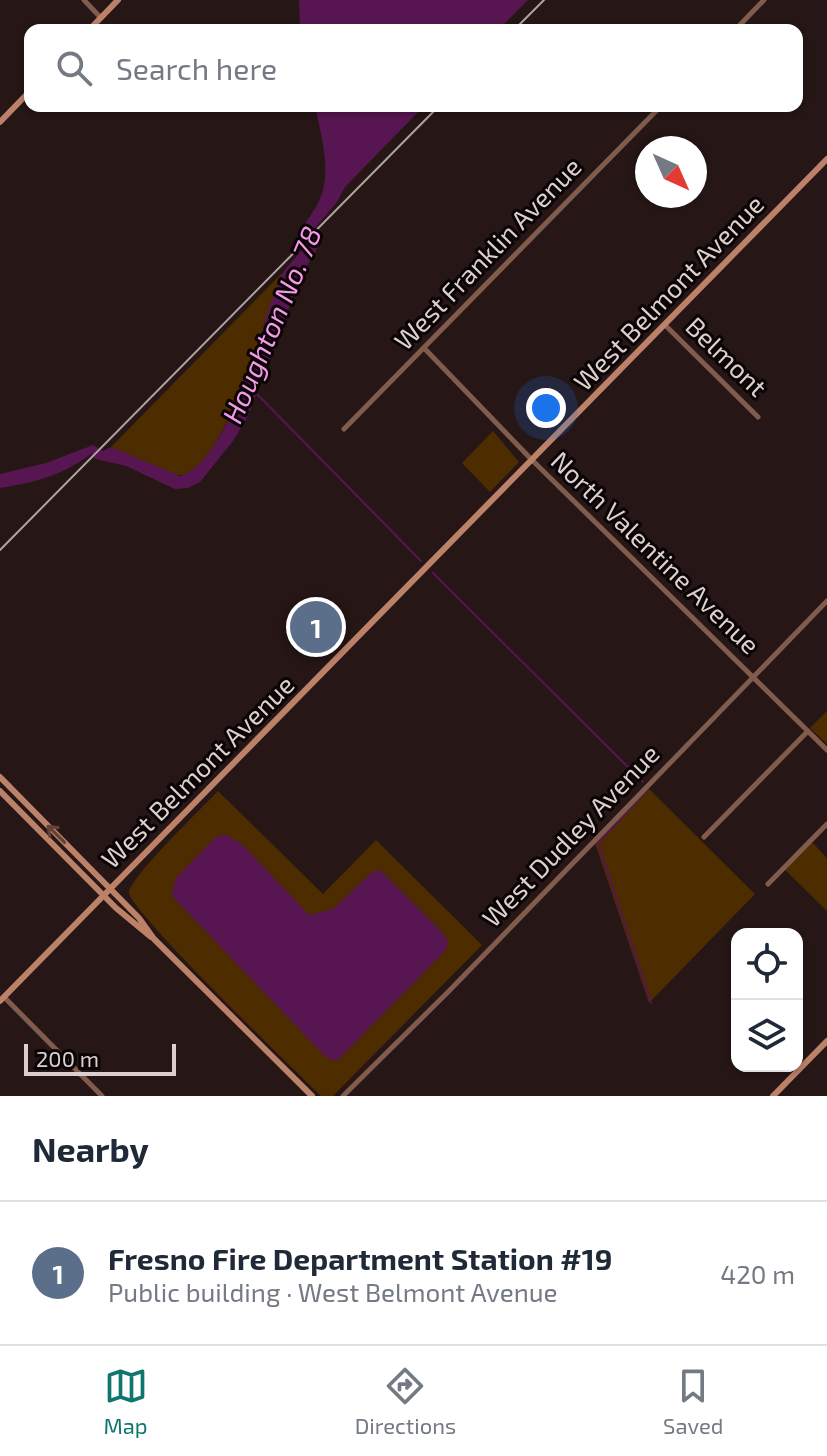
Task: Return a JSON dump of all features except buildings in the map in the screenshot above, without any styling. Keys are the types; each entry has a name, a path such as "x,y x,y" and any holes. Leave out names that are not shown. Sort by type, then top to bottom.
{"street":[{"path":"84,0 101,18"},
{"path":"95,24 118,0"},
{"path":"741,24 764,0"},
{"path":"0,122 24,97"},
{"name":"West Franklin Avenue","path":"344,429 655,112"},
{"name":"West Belmont Avenue","path":"2,999 827,159"},
{"name":"Belmont","path":"665,325 758,417"},
{"name":"North Valentine Avenue","path":"424,348 532,460 827,750"},
{"name":"West Dudley Avenue","path":"343,1096 827,601"},
{"path":"704,837 808,731"},
{"path":"0,777 145,924 154,939"},
{"path":"0,791 312,1096"},
{"path":"768,884 827,824"},
{"path":"2,999 102,1096"},
{"path":"773,1096 827,1041"}],"shaded area":[{"path":"282,273 232,412 204,460 189,473 176,475 111,447"},
{"path":"493,431 519,462 490,492 462,463"},
{"path":"827,711 827,744 810,728"},
{"path":"649,789 755,894 649,1003 595,843"},
{"path":"218,791 323,894 376,840 482,945 333,1096 321,1096 249,1026 154,927 129,892 155,857"},
{"path":"809,839 827,858 827,911 782,867"}],"water":[{"path":"299,0 528,0 504,24 300,24"},
{"name":"Houghton No. 78","path":"316,112 418,112 345,187 337,202 315,228 321,242 301,276 248,416 233,441 200,482 188,488 175,489 126,466 96,459 91,454 48,477 0,488 0,474 46,463 93,445 103,451 111,447 180,476 198,465 229,419 280,278 302,249 297,237 315,209 323,188 325,165"},
{"path":"227,835 244,846 309,915 333,909 371,873 380,870 448,941 446,950 338,1060 330,1060 321,1052 172,896 175,879 217,836"}],"waterway":[{"name":"Houghton No. 78","path":"257,394 421,561"},
{"path":"433,573 643,782"},
{"path":"648,789 598,843 651,1003"}],"railway":[{"path":"520,24 544,0"},
{"path":"0,550 433,112"}],"place":[{"name":"Fresno Fire Department Station #19","path":"316,627"}]}
